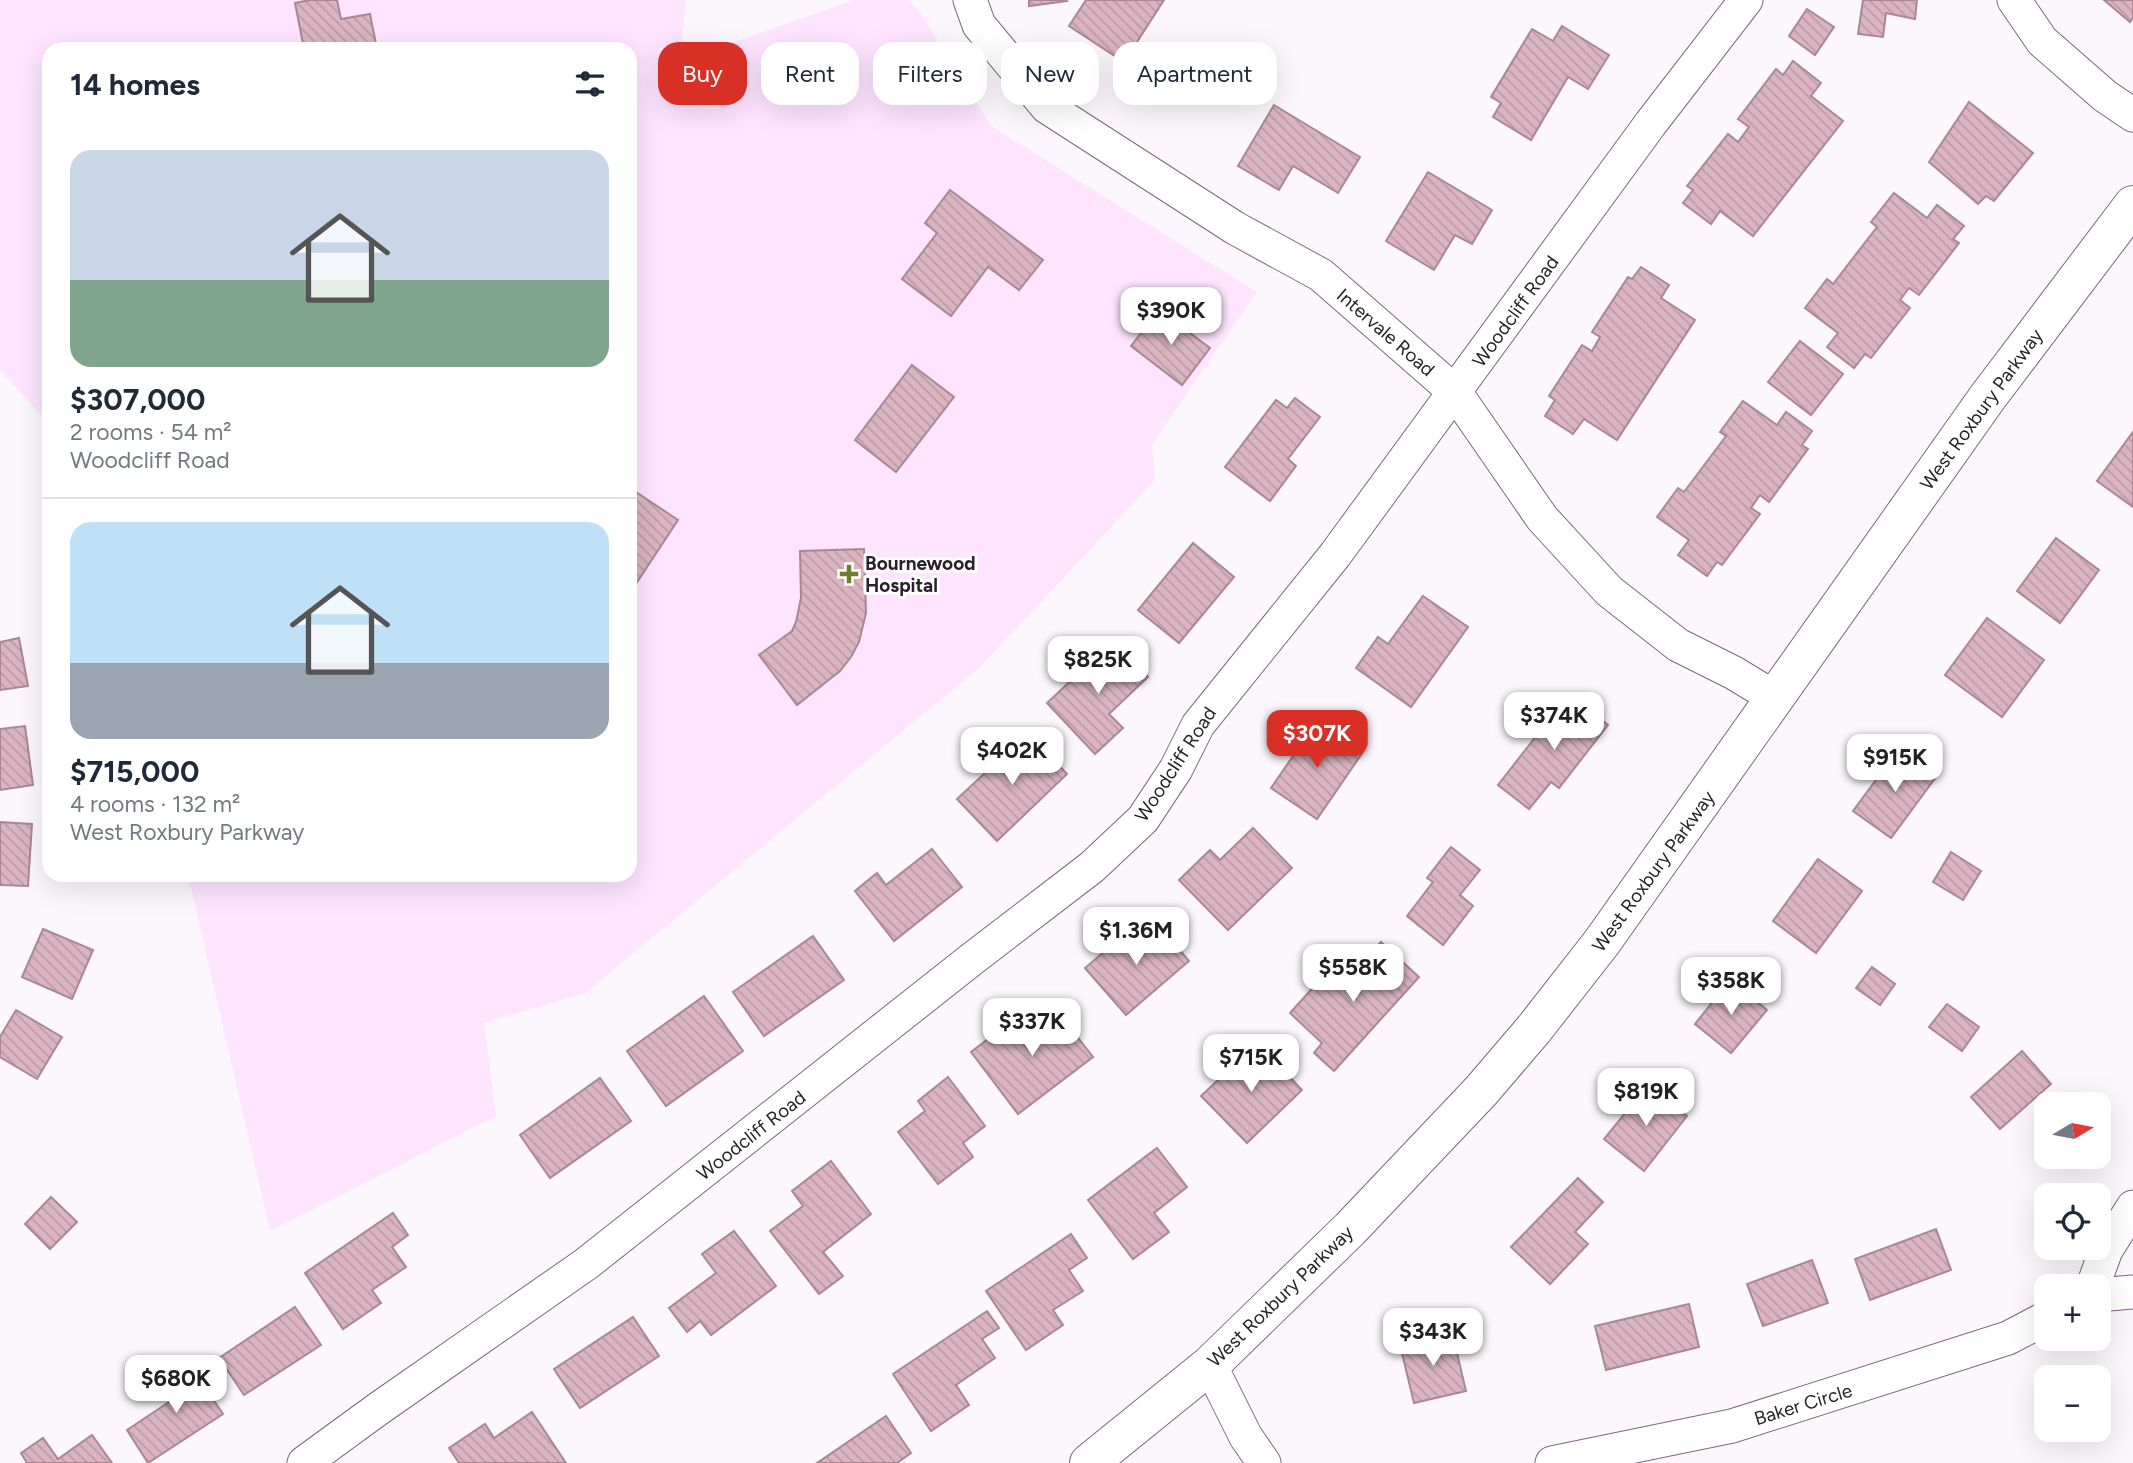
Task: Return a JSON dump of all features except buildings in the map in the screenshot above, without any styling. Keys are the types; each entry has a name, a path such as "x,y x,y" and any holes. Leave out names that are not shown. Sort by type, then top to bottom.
{"main road":[{"name":"West Roxbury Parkway","path":"1089,1463 1209,1365 1378,1200 1466,1108 1534,1029 1602,942 1987,398 2133,205"}],"street":[{"name":"Intervale Road","path":"970,0 979,25 1047,107 1235,228 1321,275 1455,392 1542,518 1609,591 1678,645 1734,673 1775,698"},
{"name":"Woodcliff Road","path":"304,1463 586,1264 1092,867 1143,819 1176,769 1198,725 1335,555 1651,123 1746,0"},
{"path":"2014,0 2042,41 2105,96 2133,114"},
{"path":"2097,1274 2106,1250 2133,1207"},
{"path":"2111,1294 2133,1292"},
{"name":"Baker Circle","path":"1552,1463 1732,1426 2008,1338 2034,1324"},
{"path":"1209,1365 1246,1437 1264,1463"}],"shaded area":[{"name":"Bournewood Hospital","path":"0,0 686,0 682,42 658,42 658,105 747,105 747,42 734,42 854,0 909,0 938,42 873,42 873,105 978,105 991,126 1257,292 1152,444 1155,480 980,667 585,993 484,1023 496,1116 270,1231 190,882 637,882 637,42 42,42 42,416 0,370"}],"place":[{"name":"Bournewood Hospital","path":"849,574"}]}
